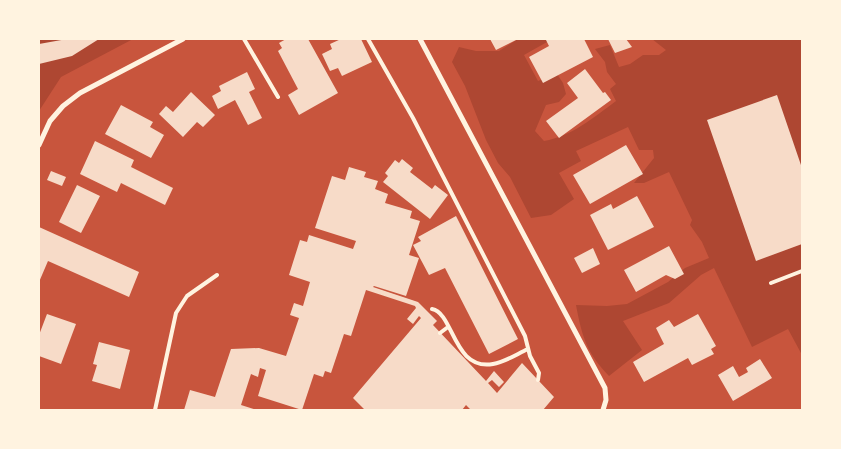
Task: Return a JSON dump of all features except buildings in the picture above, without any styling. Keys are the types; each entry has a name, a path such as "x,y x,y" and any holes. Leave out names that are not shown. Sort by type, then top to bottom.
{"street":[{"path":"39,145 50,121 63,106 80,94 183,39"},
{"path":"420,39 605,388 606,400 603,410"}],"lane":[{"path":"244,39 278,97"},
{"path":"368,39 413,118 525,336 530,356 539,373 538,380"},
{"path":"772,283 802,272"},
{"path":"155,410 174,320 179,307 187,296 217,275"},
{"path":"432,309 437,310 441,314 457,344 469,358 478,363 492,364 528,349"},
{"path":"440,332 448,327"}],"shaded area":[{"path":"39,39 133,39 61,77 39,111"},
{"path":"518,39 549,39 524,55 538,81 557,74 563,83 566,94 559,102 546,105 535,131 544,141 573,131 616,101 610,89 616,84 607,72 605,62 595,49 610,45 619,67 630,64 643,55 659,55 666,50 652,39 802,39 802,355 788,329 752,347 714,268 701,275 669,303 623,321 642,350 609,376 595,359 586,343 576,305 607,306 627,304 668,282 685,268 709,258 702,242 690,225 692,220 669,172 644,183 634,183 654,158 653,150 639,150 628,127 576,151 581,161 559,173 574,199 551,215 531,218 510,177 498,163 486,140 465,86 452,62 459,47 476,51 499,51"}]}
